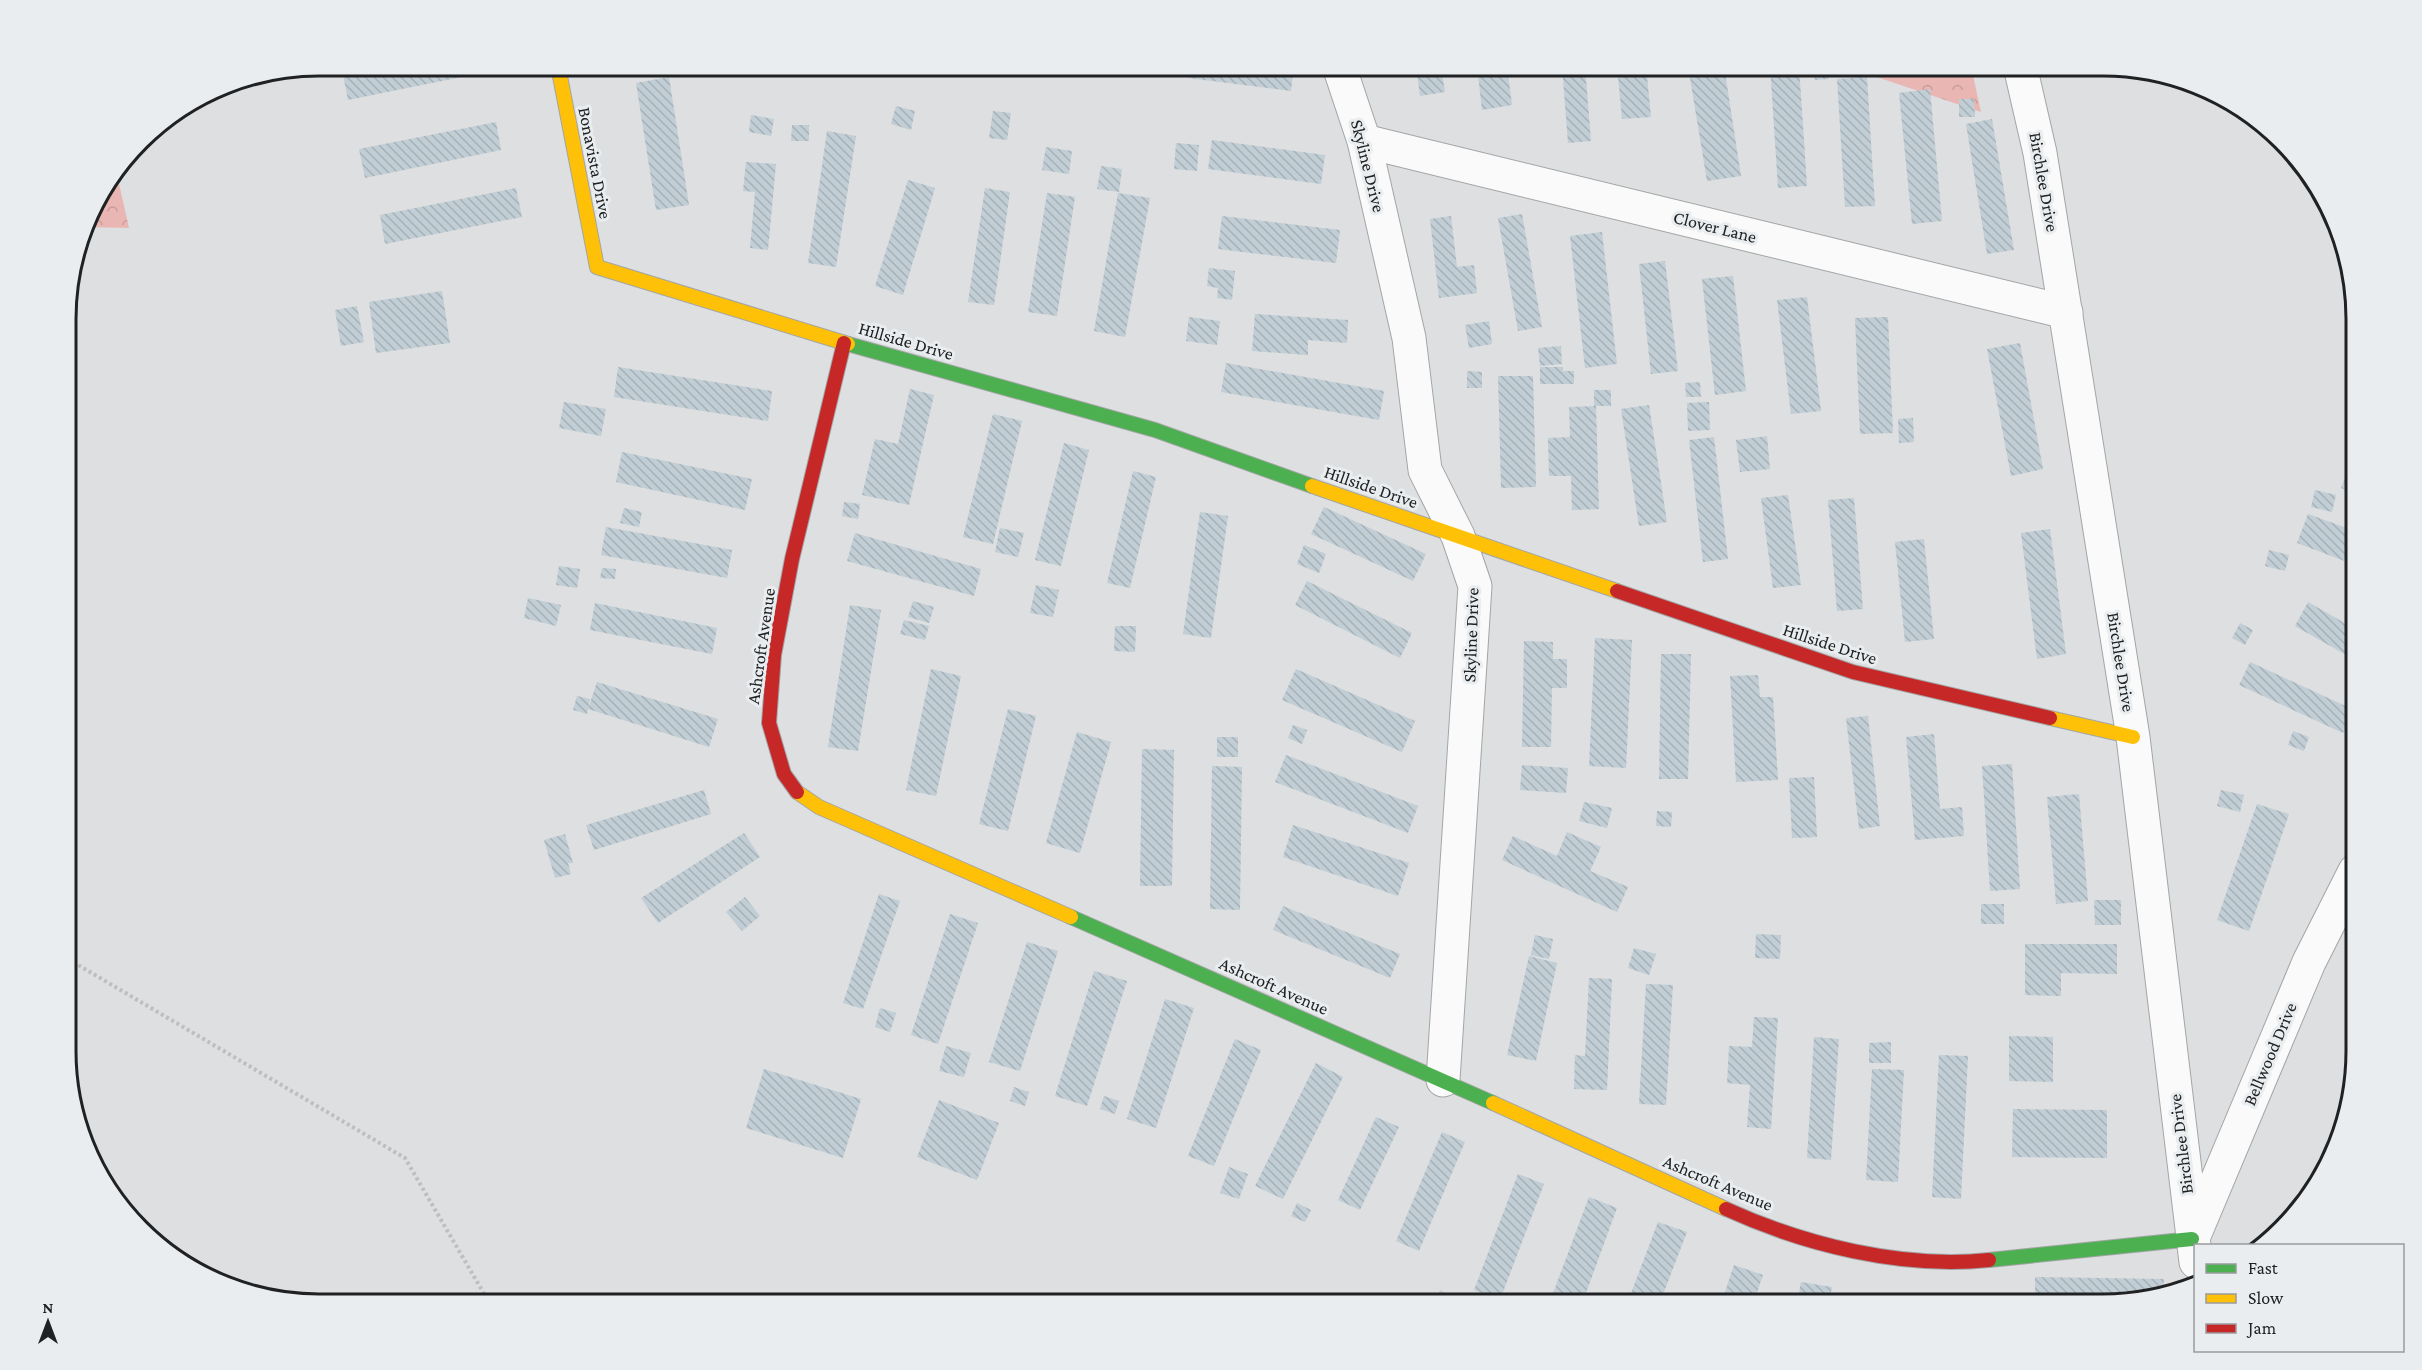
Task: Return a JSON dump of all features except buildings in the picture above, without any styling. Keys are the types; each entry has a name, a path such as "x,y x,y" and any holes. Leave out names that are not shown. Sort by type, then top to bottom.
{"street":[{"name":"Bonavista Drive","path":"560,76 597,267"},
{"name":"Skyline Drive","path":"1342,76 1364,141 1409,338 1425,470 1458,536 1475,586 1443,1080"},
{"name":"Birchlee Drive","path":"2022,76 2040,153 2133,738 2194,1251"},
{"name":"Clover Lane","path":"1364,141 2066,312"},
{"name":"Hillside Drive","path":"597,267 844,343 1155,430 1853,672 2133,738"},
{"name":"Ashcroft Avenue","path":"844,343 792,559 774,655 769,723 784,774 799,794 819,807 1443,1080 1735,1213 1798,1236 1896,1260 1979,1261 2194,1251"},
{"name":"Bellwood Drive","path":"2197,1244 2309,962 2346,889"}],"path":[{"path":"76,964 405,1158 484,1294"}],"green space":[{"path":"1874,76 1973,76 1981,112"},
{"path":"119,184 129,228 95,227"}],"traffic: fast":[{"path":"848,344 1155,430 1312,486"},
{"path":"1071,917 1493,1103"},
{"path":"1989,1260 2192,1239"}],"traffic: slow":[{"path":"560,76 597,267 848,344"},
{"path":"1312,486 1617,591"},
{"path":"2050,718 2133,737"},
{"path":"797,792 819,807 1071,917"},
{"path":"1493,1103 1726,1209"}],"traffic: jam":[{"path":"797,792 784,774 769,723 774,655 792,559 844,343"},
{"path":"1617,591 1853,672 2050,718"},
{"path":"1726,1209 1788,1233 1855,1251 1922,1261 1989,1260"}]}
